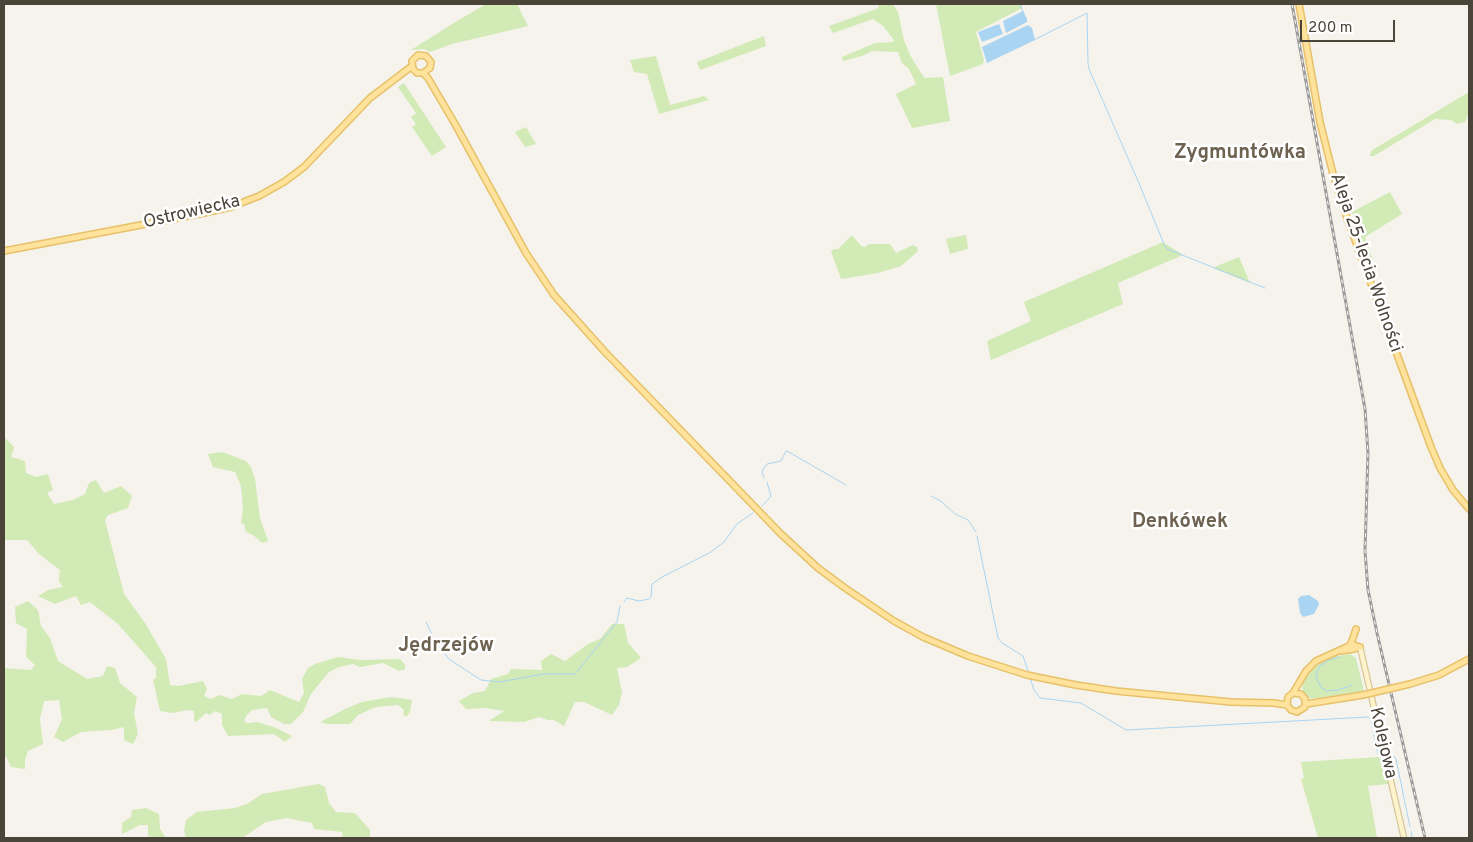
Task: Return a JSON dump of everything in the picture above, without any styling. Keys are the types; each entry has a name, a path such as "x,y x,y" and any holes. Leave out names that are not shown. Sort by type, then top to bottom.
{"main road":[{"name":"Aleja 25-lecia Wolności","path":"1299,4 1320,122 1333,174 1347,218 1431,447 1440,468 1453,490 1469,509"},
{"path":"455,124 433,81 429,70 431,62 424,55 416,56 412,61 414,68 423,73 455,124 526,253 554,295 605,352 742,495 818,568 863,601 894,621 945,647 1029,675 1076,685 1157,695 1231,702 1287,702"},
{"name":"Ostrowiecka","path":"4,250 238,205 271,190 298,172 318,154 370,98 402,74 414,68"},
{"path":"423,73 429,70"},
{"path":"1349,648 1356,629"},
{"path":"1287,702 1306,671 1316,661 1335,651 1354,645 1360,647"},
{"name":"Kolejowa","path":"1360,647 1404,838"},
{"path":"1349,648 1358,654 1362,662"},
{"path":"1306,701 1363,695 1410,684 1440,675 1469,659"},
{"path":"1301,679 1301,694 1306,701"},
{"path":"1293,693 1301,694"},
{"path":"1287,702 1291,710 1297,712 1303,709 1306,701"}],"green space":[{"path":"486,4 517,4 528,26 452,44 430,52 424,49 411,50 457,21"},
{"path":"878,4 893,4 898,12 904,40 911,57 923,76 925,78 943,77 950,121 912,128 896,94 916,84 909,69 902,63 898,52 872,51 843,61 842,57 875,43 893,42 894,40 883,26 873,19 833,33 829,26 879,8"},
{"path":"936,4 1021,4 1022,8 976,32 984,60 983,64 950,76"},
{"path":"764,36 766,46 700,70 697,62"},
{"path":"656,56 670,105 704,96 709,100 659,114 647,74 634,72 630,60"},
{"path":"404,83 446,147 432,156 412,127 416,124 411,117 416,113 398,87"},
{"path":"1469,92 1469,113 1465,122 1457,124 1451,120 1435,119 1374,156 1370,156 1371,151 1374,149"},
{"path":"526,127 536,144 525,147 515,132"},
{"path":"1390,192 1402,214 1365,237 1373,260 1368,263 1352,212"},
{"path":"852,235 861,246 865,247 869,244 890,244 896,253 913,245 917,247 918,251 901,266 878,273 841,279 831,251 838,249"},
{"path":"966,235 968,249 950,254 946,239"},
{"path":"1163,242 1183,255 1118,283 1123,304 991,360 987,341 1031,321 1024,302"},
{"path":"1239,257 1250,283 1213,268 1217,266"},
{"path":"4,437 14,447 11,457 25,461 26,473 36,477 48,474 53,490 47,493 54,504 73,500 85,494 89,483 96,480 104,493 121,486 132,496 128,508 108,515 105,520 124,594 145,623 166,659 170,685 179,686 203,681 207,689 204,696 211,699 219,695 232,699 242,694 261,696 270,690 299,702 304,693 302,679 308,668 315,664 338,657 360,660 400,659 405,665 405,669 399,671 383,663 360,667 353,664 339,667 329,672 311,694 303,712 291,724 284,724 271,717 267,708 252,710 246,716 244,722 257,722 274,727 292,736 285,742 274,734 228,736 222,725 222,714 215,711 210,715 206,713 196,722 194,720 194,711 187,710 173,713 160,711 153,680 156,678 156,667 118,624 90,602 81,605 76,596 55,604 38,596 48,590 63,587 59,581 60,570 39,554 27,540 4,540"},
{"path":"222,452 246,461 251,467 255,479 260,518 268,541 262,543 246,532 244,524 241,523 243,509 241,486 235,472 213,467 208,454"},
{"path":"28,601 38,610 41,626 50,638 58,661 87,679 103,676 107,666 115,668 120,683 137,697 134,713 138,734 133,744 124,740 124,727 81,732 63,742 54,737 62,719 59,700 44,701 40,719 43,744 28,751 25,769 11,767 6,756 4,757 4,668 31,670 35,665 26,657 27,629 16,623 15,607"},
{"path":"612,624 624,624 628,643 641,658 627,667 617,668 622,692 619,705 612,715 584,702 575,702 564,726 554,720 539,717 524,722 489,721 504,711 485,708 466,709 459,701 473,693 485,691 491,679 508,674 511,669 542,670 541,661 551,654 565,661 588,644 600,639"},
{"path":"1350,654 1356,658 1364,691 1318,698 1309,698 1305,695 1302,687 1305,678 1312,668 1332,657"},
{"path":"391,697 412,700 410,712 406,717 403,714 404,710 398,705 376,707 358,715 350,724 327,724 320,722 362,702"},
{"path":"1378,757 1383,760 1386,766 1389,784 1368,786 1377,838 1318,838 1301,779 1304,778 1301,762"},
{"path":"319,784 325,787 329,803 336,812 355,813 370,830 370,838 338,838 343,836 342,832 314,829 312,823 287,818 266,822 242,838 186,838 184,830 186,820 197,812 235,808 247,804 262,794"},
{"path":"146,808 159,814 160,829 166,838 148,836 148,825 140,825 122,834 122,823 131,817 132,810"}],"water":[{"path":"1023,11 1027,22 1006,33 1003,21"},
{"path":"999,24 1003,34 982,42 978,32"},
{"path":"1028,25 1032,28 1035,40 987,63 982,47"},
{"path":"1309,595 1318,601 1319,604 1314,614 1303,617 1300,613 1298,599 1301,596"}],"waterway":[{"path":"1020,4 1023,12"},
{"path":"1034,40 1087,13 1089,69 1167,249 1265,288"},
{"path":"764,478 762,472 767,464 781,461 787,451 846,485"},
{"path":"762,506 771,496 767,482"},
{"path":"931,496 941,501 955,514 968,520 976,532"},
{"path":"624,602 627,598 639,601 649,599 651,597 652,584 711,552 724,542 737,524 753,513"},
{"path":"977,536 998,638 1002,643 1023,656 1029,674"},
{"path":"439,647 449,659 481,680 499,682 544,674 575,674 617,622 620,606"},
{"path":"426,622 436,643"},
{"path":"1340,657 1329,660 1320,666 1316,674 1318,682 1327,691 1338,690 1352,685"},
{"path":"1030,678 1034,690 1040,698 1081,703 1126,730 1368,717 1371,719 1372,727"},
{"path":"1373,731 1378,754 1383,758"},
{"path":"1391,757 1394,756 1396,759 1410,827"},
{"path":"1411,831 1412,838"}],"railway":[{"path":"1292,4 1365,409 1368,453 1365,551 1368,590 1425,838"}],"district":[{"name":"Zygmuntówka","path":"1240,154"},
{"name":"Denkówek","path":"1180,523"},
{"name":"Jędrzejów","path":"446,647"}]}
